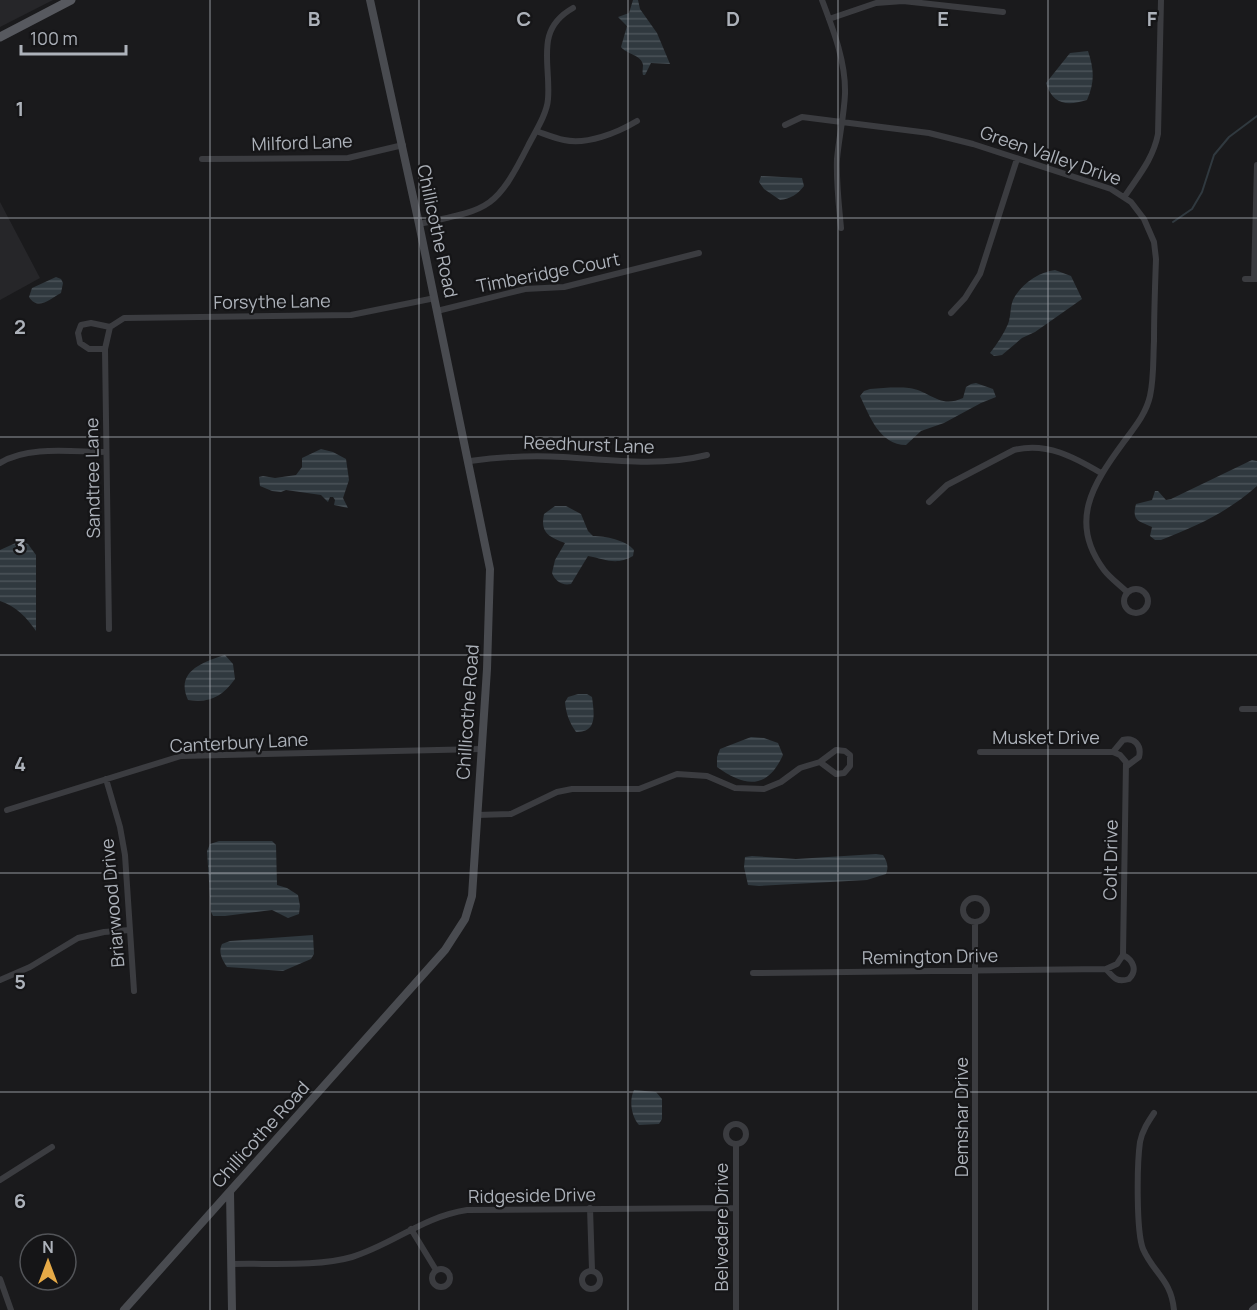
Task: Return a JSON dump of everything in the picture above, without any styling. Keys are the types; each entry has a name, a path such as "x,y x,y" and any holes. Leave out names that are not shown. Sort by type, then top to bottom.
{"main road":[{"path":"0,37 71,0"}],"street":[{"name":"Chillicothe Road","path":"124,1310 445,950 465,919 472,896 490,568 470,461 370,0"},
{"path":"822,0 844,75 845,95 837,161 841,228"},
{"path":"1125,196 1146,167 1157,141 1161,0"},
{"path":"829,19 876,3 903,1 1003,12"},
{"path":"419,224 470,213 484,207 498,197 511,180 536,131 548,101 546,53 548,34 557,19 573,8"},
{"name":"Green Valley Drive","path":"785,125 802,117 929,133 973,144 1095,183 1125,196 1144,219 1154,242 1156,259 1153,377 1150,397 1143,417 1101,473 1090,496 1085,527 1092,549 1104,571 1127,592"},
{"path":"536,131 565,140 583,141 623,129 637,120"},
{"name":"Milford Lane","path":"202,159 348,158 402,145"},
{"path":"951,313 965,298 980,274 1017,159"},
{"path":"1245,279 1256,279 1257,165"},
{"name":"Timberidge Court","path":"438,311 525,289 564,287 699,253"},
{"name":"Forsythe Lane","path":"110,327 124,318 351,315 435,298"},
{"path":"105,349 89,349 80,343 78,333 81,325 91,323 110,327"},
{"name":"Sandtree Lane","path":"109,629 105,349 110,327"},
{"path":"928,502 947,485 1006,453 1023,448 1055,450 1074,457 1101,473"},
{"path":"0,463 17,455 31,452 106,452"},
{"name":"Reedhurst Lane","path":"470,461 490,458 560,456 627,462 674,461 707,455"},
{"name":"Green Valley Drive","path":"1136,588 1145,592 1148,601 1145,609 1136,613 1127,609 1124,601 1127,592 1136,588"},
{"path":"1242,709 1257,709"},
{"name":"Colt Drive","path":"1106,969 1119,981 1129,979 1134,970 1129,958 1123,955 1127,766 1139,757 1140,749 1136,742 1130,739 1123,740 1113,752"},
{"name":"Canterbury Lane","path":"7,810 181,756 481,749"},
{"path":"477,815 512,814 557,792 572,789 639,789 677,774 707,776 735,788 764,789 781,782 800,768 820,762 836,750 845,751 850,755 850,766 844,773 836,774 820,762"},
{"name":"Musket Drive","path":"980,752 1113,752"},
{"path":"1113,752 1124,759 1127,766"},
{"name":"Briarwood Drive","path":"106,779 123,839 134,991"},
{"name":"Demshar Drive","path":"979,898 985,902 988,912 985,917 975,923 964,915 964,905 969,899 979,898"},
{"name":"Demshar Drive","path":"975,923 975,1310"},
{"path":"0,980 30,967 78,938 95,933 130,930"},
{"path":"1106,969 1117,964 1123,955"},
{"name":"Remington Drive","path":"753,973 1106,969"},
{"path":"1154,1113 1146,1124 1140,1141 1139,1235 1146,1255 1167,1283 1172,1295 1174,1310"},
{"name":"Belvedere Drive","path":"736,1144 736,1310"},
{"path":"0,1180 52,1147"},
{"path":"230,1192 232,1310"},
{"path":"590,1208 591,1270"},
{"name":"Ridgeside Drive","path":"232,1264 321,1262 350,1257 374,1249 440,1216 468,1210 735,1208"},
{"path":"411,1229 436,1270"},
{"path":"0,1279 11,1310"},
{"path":"1253,1310 1257,1307"}],"shaded area":[{"path":"0,0 53,0 0,27"},
{"path":"633,0 638,0 640,9 657,33 670,64 651,63 645,75 643,75 643,65 640,59 621,47 627,26 618,17 629,13"},
{"path":"1088,51 1093,76 1087,100 1067,103 1057,100 1046,83 1070,53"},
{"path":"761,176 802,178 804,186 794,196 780,200 764,189 759,182"},
{"path":"0,202 40,278 0,300"},
{"path":"1055,270 1071,276 1082,299 1035,332 1022,338 1002,355 994,356 990,353 1008,324 1016,294 1031,280 1043,273"},
{"path":"56,277 63,283 61,293 40,303 36,303 29,297 32,288"},
{"path":"976,383 993,389 996,397 944,423 921,431 906,445 897,444 883,435 872,421 860,396 864,391 870,389 909,388 948,402 963,398 966,387"},
{"path":"321,449 346,459 349,480 343,498 348,508 334,505 333,497 330,497 328,502 321,495 286,490 272,491 260,486 259,477 275,478 296,475 302,467 302,458"},
{"path":"1252,460 1257,461 1257,486 1234,504 1200,523 1161,540 1155,540 1150,536 1152,527 1136,518 1136,504 1152,500 1155,491 1158,491 1166,500 1171,499"},
{"path":"555,506 566,506 581,514 588,531 593,536 621,541 634,550 633,556 616,561 588,556 571,584 559,582 552,573 555,560 565,543 550,536 543,526 544,514"},
{"path":"20,541 28,544 36,555 36,631 21,613 0,601 0,550"},
{"path":"225,655 233,664 235,679 215,697 203,701 188,700 185,682 188,675 200,665"},
{"path":"587,694 592,697 594,715 588,729 576,732 568,717 565,702 568,697"},
{"path":"751,737 764,738 778,743 783,755 770,774 754,782 746,781 727,774 717,767 720,749"},
{"path":"219,841 272,841 276,845 277,885 298,895 299,914 288,918 272,910 213,916 207,851 210,844"},
{"path":"883,855 886,860 886,874 867,880 748,885 744,867 745,857 752,856 796,859"},
{"path":"313,935 314,954 311,959 283,971 227,967 222,959 222,944 230,941"},
{"path":"634,1090 656,1092 662,1099 662,1119 659,1124 639,1125 636,1121 631,1103"}],"waterway":[{"path":"1173,222 1192,209 1202,192 1214,155 1229,137 1257,116"}]}
